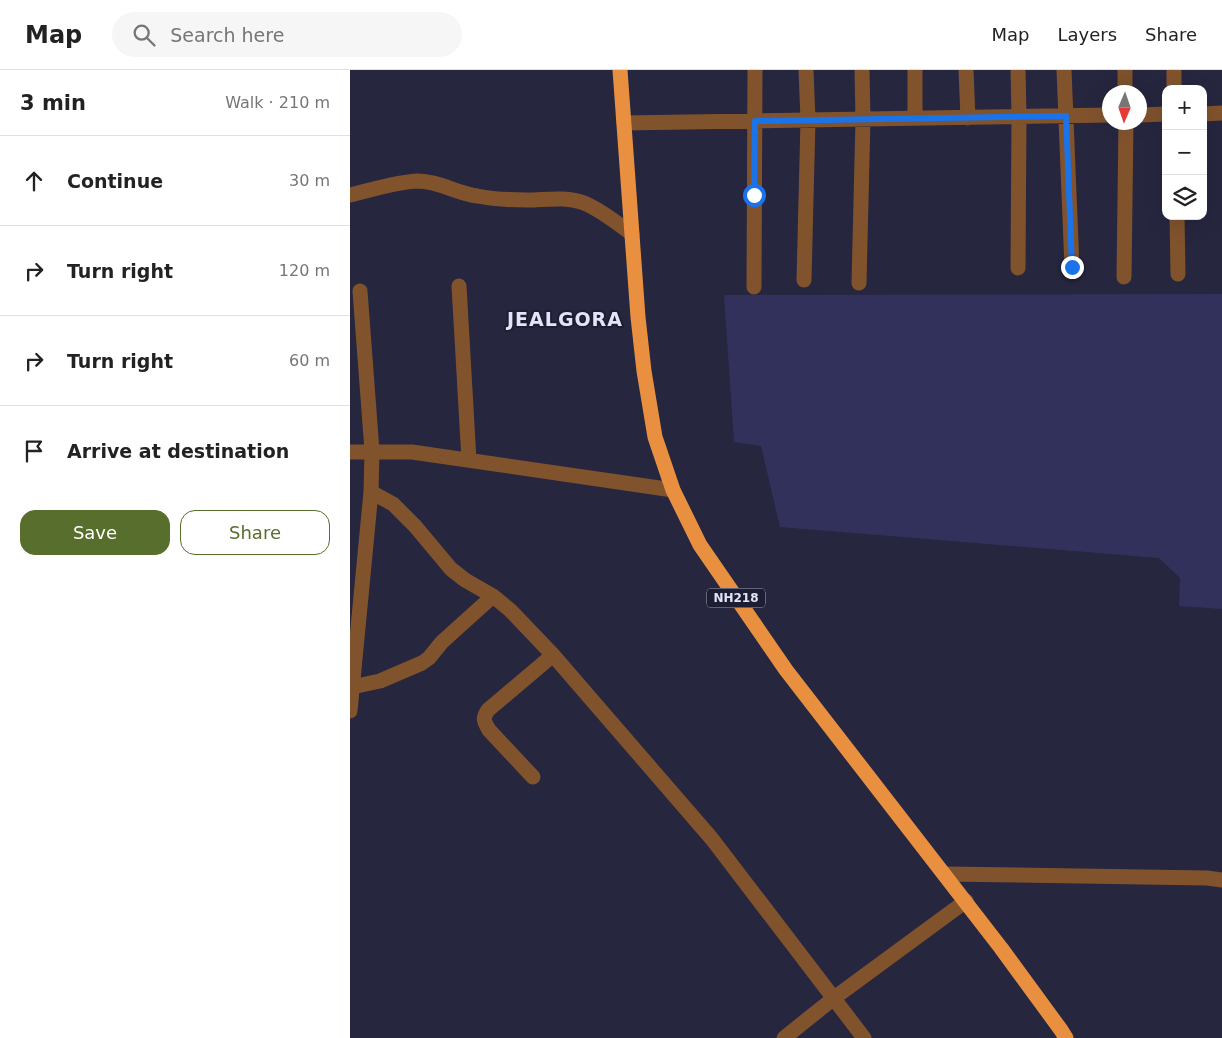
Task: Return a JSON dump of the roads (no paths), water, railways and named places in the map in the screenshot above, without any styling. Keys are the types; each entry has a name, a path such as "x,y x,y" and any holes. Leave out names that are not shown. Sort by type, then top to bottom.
{"highway":[{"name":"NH218","path":"620,70 638,317 644,372 655,437 673,490 700,546 786,670 966,901 1066,1038"}],"street":[{"path":"754,287 755,70"},
{"path":"804,280 808,120 806,70"},
{"path":"859,283 863,119 862,70"},
{"path":"915,70 915,118"},
{"path":"966,70 968,118"},
{"path":"1018,70 1018,268"},
{"path":"1064,70 1072,267"},
{"path":"1125,70 1125,85"},
{"path":"1174,70 1174,85"},
{"path":"1207,114 1222,113"},
{"path":"1147,115 1162,114"},
{"path":"624,123 1102,115"},
{"path":"1124,277 1126,130"},
{"path":"350,195 390,185 420,181 479,196 524,200 572,200 583,202 594,208 632,234"},
{"path":"1177,220 1178,274"},
{"path":"459,286 469,460"},
{"path":"350,711 371,492 372,451 360,291"},
{"path":"350,452 412,452 673,490"},
{"path":"371,492 393,504 451,569 465,580 493,596 522,622 553,655 712,838 864,1038"},
{"path":"352,687 380,681 422,663 429,658 442,642 493,596"},
{"path":"532,777 489,730 484,722 485,716 488,710 553,655"},
{"path":"944,874 1207,878 1222,880"},
{"path":"784,1038 834,998 966,901"}],"district":[{"name":"JEALGORA","path":"565,319"}]}
